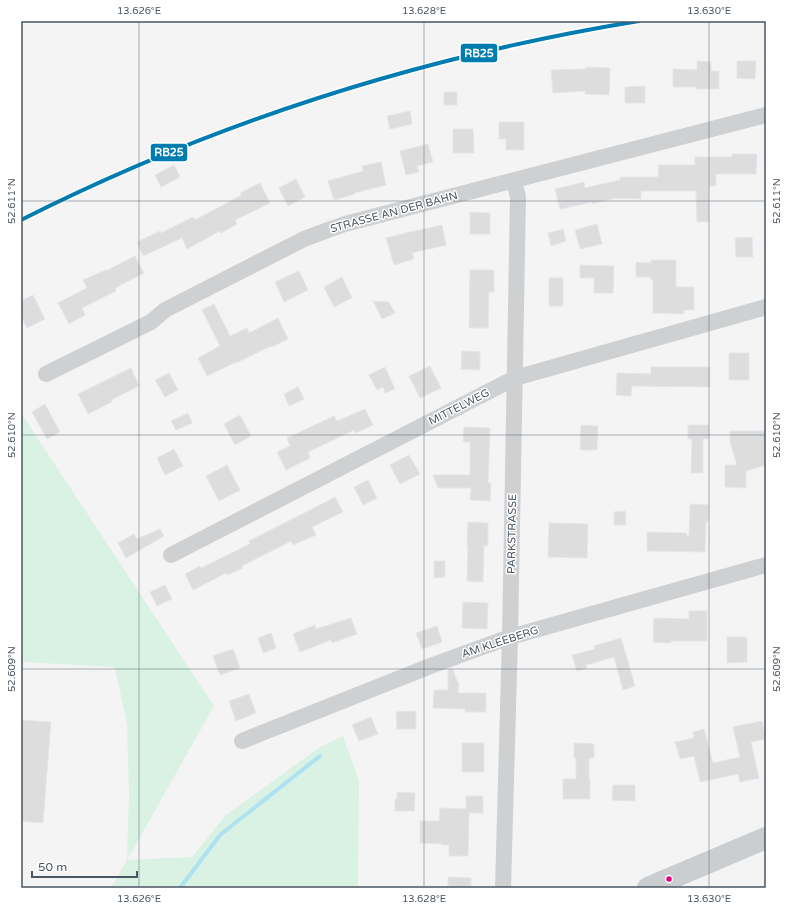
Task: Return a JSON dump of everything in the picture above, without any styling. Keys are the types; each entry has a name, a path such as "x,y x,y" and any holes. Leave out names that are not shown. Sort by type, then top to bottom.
{"main road":[{"path":"648,888 766,838"}],"street":[{"name":"STRASSE AN DER BAHN","path":"46,374 151,322 165,310 304,239 328,230 345,224 766,115"},
{"name":"PARKSTRASSE","path":"504,888 518,197 514,181"},
{"name":"MITTELWEG","path":"171,555 515,378 766,307"},
{"name":"AM KLEEBERG","path":"242,741 433,665 510,637 766,565"}],"green space":[{"path":"21,413 214,706 127,860 129,793 127,725 115,667 21,662"},
{"path":"343,736 359,781 358,888 111,888 127,860 192,857 226,815 320,747"}],"building":[{"path":"697,61 711,62 711,71 719,71 719,89 673,87 673,69 697,70"},
{"path":"737,61 756,61 755,79 737,78"},
{"path":"586,67 610,68 609,95 585,94 585,91 553,93 551,70 586,69"},
{"path":"645,86 645,103 625,103 625,87"},
{"path":"444,92 457,92 457,105 444,105"},
{"path":"410,111 412,124 390,129 387,116"},
{"path":"499,122 524,122 524,150 506,150 506,139 499,139"},
{"path":"453,129 473,129 474,153 453,153"},
{"path":"428,144 433,162 417,166 419,172 406,175 400,151"},
{"path":"732,154 757,154 756,174 716,174 716,186 709,186 709,222 697,222 696,191 641,191 641,199 616,198 592,204 592,202 560,209 555,189 584,182 585,188 620,180 620,177 658,177 659,165 695,165 695,157 732,157"},
{"path":"381,162 386,185 334,200 328,181 363,171 362,166"},
{"path":"174,165 180,177 161,187 155,175"},
{"path":"296,179 305,197 288,206 279,188"},
{"path":"260,183 270,203 235,220 237,224 221,233 220,231 187,249 182,238 143,256 137,242 160,231 161,233 193,217 195,220 242,195 240,193"},
{"path":"470,212 490,213 490,234 470,234"},
{"path":"597,224 602,244 580,249 575,230"},
{"path":"442,225 446,245 412,253 414,259 394,265 386,238"},
{"path":"563,229 566,241 551,246 548,233"},
{"path":"752,237 753,257 736,257 735,238"},
{"path":"135,256 144,273 115,288 116,291 82,308 85,315 69,324 58,303 87,288 83,280 106,271"},
{"path":"651,260 676,260 676,287 694,287 694,310 684,310 684,314 653,313 653,280 651,280 651,277 636,277 636,262 651,263"},
{"path":"580,265 614,266 613,293 594,293 594,278 580,278"},
{"path":"470,270 494,270 494,292 489,292 488,328 469,328"},
{"path":"299,271 308,290 284,302 275,282"},
{"path":"342,277 352,298 334,307 324,287"},
{"path":"549,278 563,278 563,306 549,306"},
{"path":"33,295 45,319 27,328 21,316 21,301"},
{"path":"373,301 389,302 395,313 382,319"},
{"path":"214,304 230,336 247,328 249,333 278,318 288,339 207,376 198,358 220,346 202,310"},
{"path":"462,351 480,352 480,370 461,369"},
{"path":"729,353 749,353 749,380 729,380"},
{"path":"430,366 441,388 420,398 409,376"},
{"path":"385,367 395,389 385,393 383,387 377,390 369,375"},
{"path":"651,367 710,367 710,387 632,386 631,396 616,395 617,373 651,374"},
{"path":"131,368 139,386 111,400 112,402 88,414 78,394"},
{"path":"169,373 178,390 165,397 155,380"},
{"path":"298,387 304,399 289,406 284,394"},
{"path":"45,404 60,432 47,439 32,412"},
{"path":"365,409 373,425 356,433 354,430 308,452 310,458 286,470 277,452 290,446 287,438 334,416 337,421"},
{"path":"188,413 192,423 176,430 171,421"},
{"path":"240,415 251,436 235,445 224,424"},
{"path":"581,425 598,426 597,450 580,450"},
{"path":"688,425 709,425 709,439 703,439 703,473 691,473 692,439 688,439"},
{"path":"464,427 490,428 488,483 491,483 490,501 470,500 471,488 438,488 433,475 470,475 470,442 463,442"},
{"path":"730,431 766,431 766,465 746,471 746,488 725,487 725,465 737,465 730,442"},
{"path":"174,449 183,466 165,475 157,458"},
{"path":"409,455 420,474 400,484 390,465"},
{"path":"227,465 240,490 219,501 206,476"},
{"path":"368,480 377,498 363,505 354,487"},
{"path":"335,497 343,512 312,527 316,535 293,545 291,541 242,566 243,568 227,575 226,573 193,590 185,574 200,566 201,568 250,544 249,541"},
{"path":"690,504 709,505 708,521 706,521 705,552 647,551 647,532 686,533 687,536 689,535"},
{"path":"625,511 626,525 614,525 614,512"},
{"path":"468,522 488,523 488,546 484,546 483,582 467,581"},
{"path":"549,523 588,524 587,558 548,557"},
{"path":"160,529 164,536 126,558 118,543 134,534 137,539"},
{"path":"434,561 445,561 445,577 434,578"},
{"path":"165,585 172,599 157,606 150,592"},
{"path":"463,602 488,603 487,629 462,628"},
{"path":"689,611 707,611 707,641 671,641 671,643 653,642 654,618 689,619"},
{"path":"351,618 357,634 332,643 331,640 300,652 293,634 315,625 316,629"},
{"path":"437,626 442,642 422,649 416,633"},
{"path":"271,633 276,648 263,653 258,638"},
{"path":"727,637 747,637 747,662 727,663"},
{"path":"621,638 635,686 623,690 614,657 586,665 587,668 577,671 572,655 595,649 594,646"},
{"path":"233,649 240,668 220,675 213,656"},
{"path":"452,668 459,685 458,693 486,693 486,712 465,712 465,709 433,708 434,690 448,690 448,670"},
{"path":"249,694 256,713 236,721 229,701"},
{"path":"416,711 416,729 397,729 396,712"},
{"path":"371,717 378,734 359,741 352,725"},
{"path":"21,720 51,722 43,823 21,821"},
{"path":"762,721 766,739 751,742 759,778 740,782 738,774 700,782 694,756 680,759 675,742 694,738 693,732 704,729 713,763 740,757 733,727"},
{"path":"462,743 484,743 484,772 462,772"},
{"path":"574,743 594,744 594,758 589,758 590,799 563,799 563,779 576,779"},
{"path":"613,785 635,785 635,801 612,800"},
{"path":"397,792 415,793 414,811 395,811 395,799 397,799"},
{"path":"466,796 483,796 483,813 469,813 468,856 449,856 449,845 420,843 420,821 439,821 440,808 466,809"},
{"path":"448,877 471,878 471,888 448,888"}],"waterway":[{"path":"180,888 220,835 320,756"}],"transit line":[{"name":"RB25","path":"21,220 94,185 169,152 245,123 322,97 479,53 639,21"}]}
